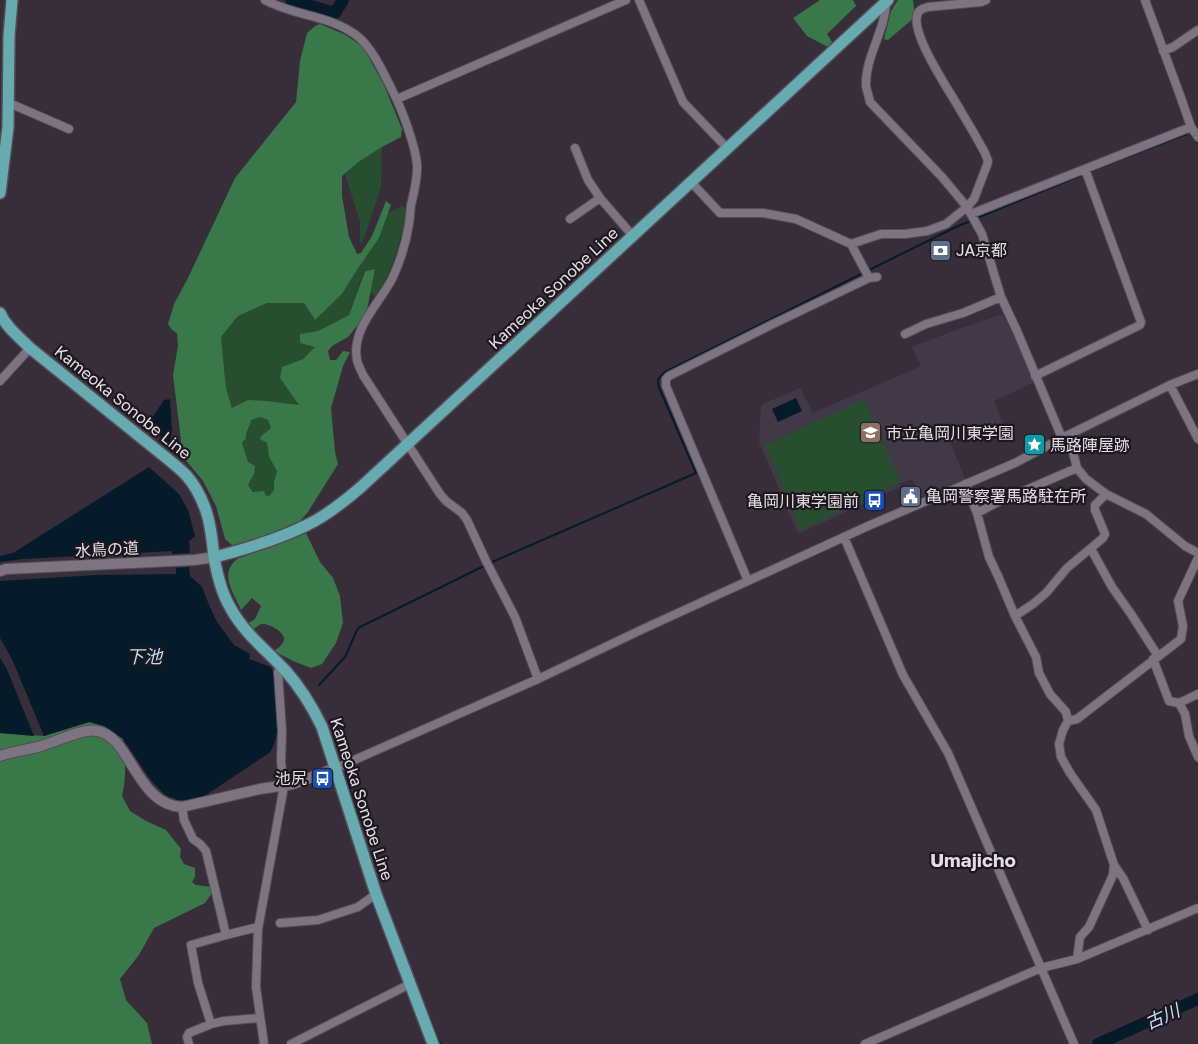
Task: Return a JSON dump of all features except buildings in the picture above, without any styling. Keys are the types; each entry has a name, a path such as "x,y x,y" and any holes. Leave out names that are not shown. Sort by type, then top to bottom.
{"main road":[{"path":"0,193 9,103 5,55 12,0"},
{"name":"Kameoka Sonobe Line","path":"214,557 267,542 308,524 345,500 361,487 887,0"},
{"name":"Kameoka Sonobe Line","path":"0,313 15,334 30,348 188,476 205,509 211,531 221,589 230,608 240,623 302,690 322,727 376,894 433,1044"},
{"name":"水鳥の道","path":"0,571 25,568 172,562 214,557"},
{"path":"0,756 42,746 83,732 97,731 110,736 146,787 158,799 172,807 182,807 260,789 293,784 336,768"}],"street":[{"path":"265,0 285,10 342,26 358,36 366,44 396,98 409,134 416,162 417,175 404,250 392,279 361,328 357,344 357,361 363,375 446,502 467,520 515,617 538,679"},
{"path":"396,98 626,0"},
{"path":"639,0 682,102 727,148"},
{"path":"887,0 886,12 868,70 866,87 870,102 942,177 969,211 982,234 1001,297 1035,376 1073,452 1077,468 1086,479 1106,494 1146,514 1185,546 1198,553"},
{"path":"969,211 988,166 988,161 962,112 927,54 916,23 917,14 920,10 928,7 982,2 986,0"},
{"path":"1144,0 1191,127 1198,137"},
{"path":"1163,50 1198,30"},
{"path":"9,103 69,130"},
{"path":"851,244 881,234 904,234 936,228 969,211 1086,172 1191,127"},
{"path":"575,148 588,180 600,198 633,236"},
{"path":"1035,376 1140,325 1141,322 1086,172"},
{"path":"691,182 720,213 763,213 796,219 851,244 873,277 773,324 666,379 666,386 748,581"},
{"path":"570,219 600,198"},
{"path":"905,334 926,324 963,314 1001,297"},
{"path":"0,381 30,348"},
{"path":"336,768 538,679 844,537 1014,463 1170,385 1198,374"},
{"path":"1170,385 1198,439"},
{"path":"977,513 1077,468"},
{"path":"965,484 977,513 989,557 1015,616 1036,657 1039,673 1050,694 1066,712 1068,720 1059,744 1061,757 1070,774 1096,810 1114,865 1123,878 1148,930"},
{"path":"1015,616 1046,593 1067,568 1103,538 1105,534 1095,510 1095,505 1106,494"},
{"path":"844,537 903,674 948,753 1074,1044"},
{"path":"1091,548 1155,658 1169,701 1180,703 1198,694"},
{"path":"1068,720 1077,719 1181,639 1183,626 1178,601 1198,558"},
{"path":"264,1044 256,987 258,929 284,786 281,762 282,731 278,672 280,666"},
{"path":"1180,703 1186,714 1190,736 1198,758"},
{"path":"182,807 184,820 193,839 206,851 226,935"},
{"path":"1077,959 1080,937 1090,927 1112,875 1114,865"},
{"path":"280,923 318,920 358,907 376,894"},
{"path":"865,1044 1041,968 1077,959 1198,908"},
{"path":"211,1024 198,983 192,945 254,928 258,929"},
{"path":"291,1044 410,984"},
{"path":"189,1044 187,1037 189,1033 211,1024 259,1018"},
{"path":"307,1036 312,1044"}],"shaded area":[{"name":"市立亀岡川東学園","path":"1003,314 1035,382 994,401 1003,424 951,444 965,479 921,497 912,479 899,484 900,487 798,534 759,442 761,405 800,388 813,413 921,366 912,347"}],"green space":[{"path":"820,0 853,0 856,6 827,34 832,42 828,47 807,36 793,18"},
{"path":"898,0 913,0 915,17 888,40 884,39 891,11"},
{"path":"320,24 346,35 363,47 384,85 402,129 401,137 360,161 342,176 342,196 349,237 357,254 361,253 372,236 386,201 391,205 379,238 342,294 315,320 304,303 267,303 238,316 221,337 226,388 232,408 248,400 299,405 280,378 282,367 303,359 315,347 300,343 300,334 318,331 349,315 365,271 375,269 366,315 348,337 332,346 328,351 330,360 336,360 343,351 350,352 343,366 331,408 338,464 308,512 300,521 248,543 232,545 225,539 216,506 203,481 179,452 181,440 173,375 178,346 177,333 168,324 174,304 235,178 296,102 300,61 307,33","holes":["260,417 268,420 271,428 260,439 267,443 269,457 277,471 274,490 269,496 265,495 263,491 253,492 248,485 254,474 255,466 248,462 242,442 246,439 251,420"]},
{"path":"382,147 381,187 363,241 360,242 360,222 345,174 360,161"},
{"path":"403,206 407,211 399,245 387,277 376,297 370,293 375,269 364,271 349,315 318,331 300,334 316,347 303,359 282,367 280,378 300,405 267,401 232,408 226,388 221,337 238,316 267,303 304,303 315,320 342,294 379,238 388,213"},
{"path":"864,399 901,482 801,530 765,445"},
{"path":"260,417 268,420 271,428 261,436 267,443 269,457 277,471 274,490 269,496 254,492 248,485 254,474 248,462 242,441 246,439 250,420"},
{"path":"306,533 320,562 333,578 340,596 343,623 336,643 322,664 311,668 274,651 284,641 284,636 276,628 262,624 252,631 247,624 255,619 261,606 252,598 241,610 231,590 228,577 232,565 237,559"},
{"path":"89,722 104,726 123,739 125,774 122,796 130,811 166,830 181,849 180,857 184,864 195,868 195,877 192,882 196,885 211,887 212,893 205,903 154,928 139,955 120,979 126,1000 147,1023 152,1044 0,1044 0,733 44,736"}],"water":[{"path":"796,398 802,411 778,422 772,409"},
{"path":"170,399 172,430 170,444 147,425 164,400"},
{"path":"149,467 179,494 188,510 195,536 189,541 190,553 172,554 172,551 23,559 0,562 0,556 13,553"},
{"name":"下池","path":"189,567 190,576 202,587 217,622 234,645 250,654 249,659 271,667 276,686 278,724 273,746 269,753 206,795 193,800 178,800 165,795 150,779 123,739 104,726 89,722 44,736 12,659 0,638 0,581 96,575 176,574 176,568"},
{"path":"0,658 6,667 34,736 0,733"}],"waterway":[{"path":"291,0 335,13 343,0"},
{"path":"1088,172 1187,134"},
{"path":"977,218 1084,174"},
{"path":"869,270 971,221"},
{"path":"490,563 696,473 658,385 658,379 665,372 865,272"},
{"path":"319,685 345,657 358,628 486,565"},
{"path":"349,767 345,775 362,831"},
{"path":"420,995 440,1044"},
{"name":"古川","path":"1098,1044 1198,999"}],"place":[{"name":"JA京都","path":"940,250"},
{"name":"市立亀岡川東学園","path":"870,433"},
{"name":"馬路陣屋跡","path":"1034,445"},
{"name":"亀岡警察署馬路駐在所","path":"910,496"},
{"name":"亀岡川東学園前","path":"875,501"},
{"name":"池尻","path":"323,778"}],"district":[{"name":"Umajicho","path":"973,859"}]}
